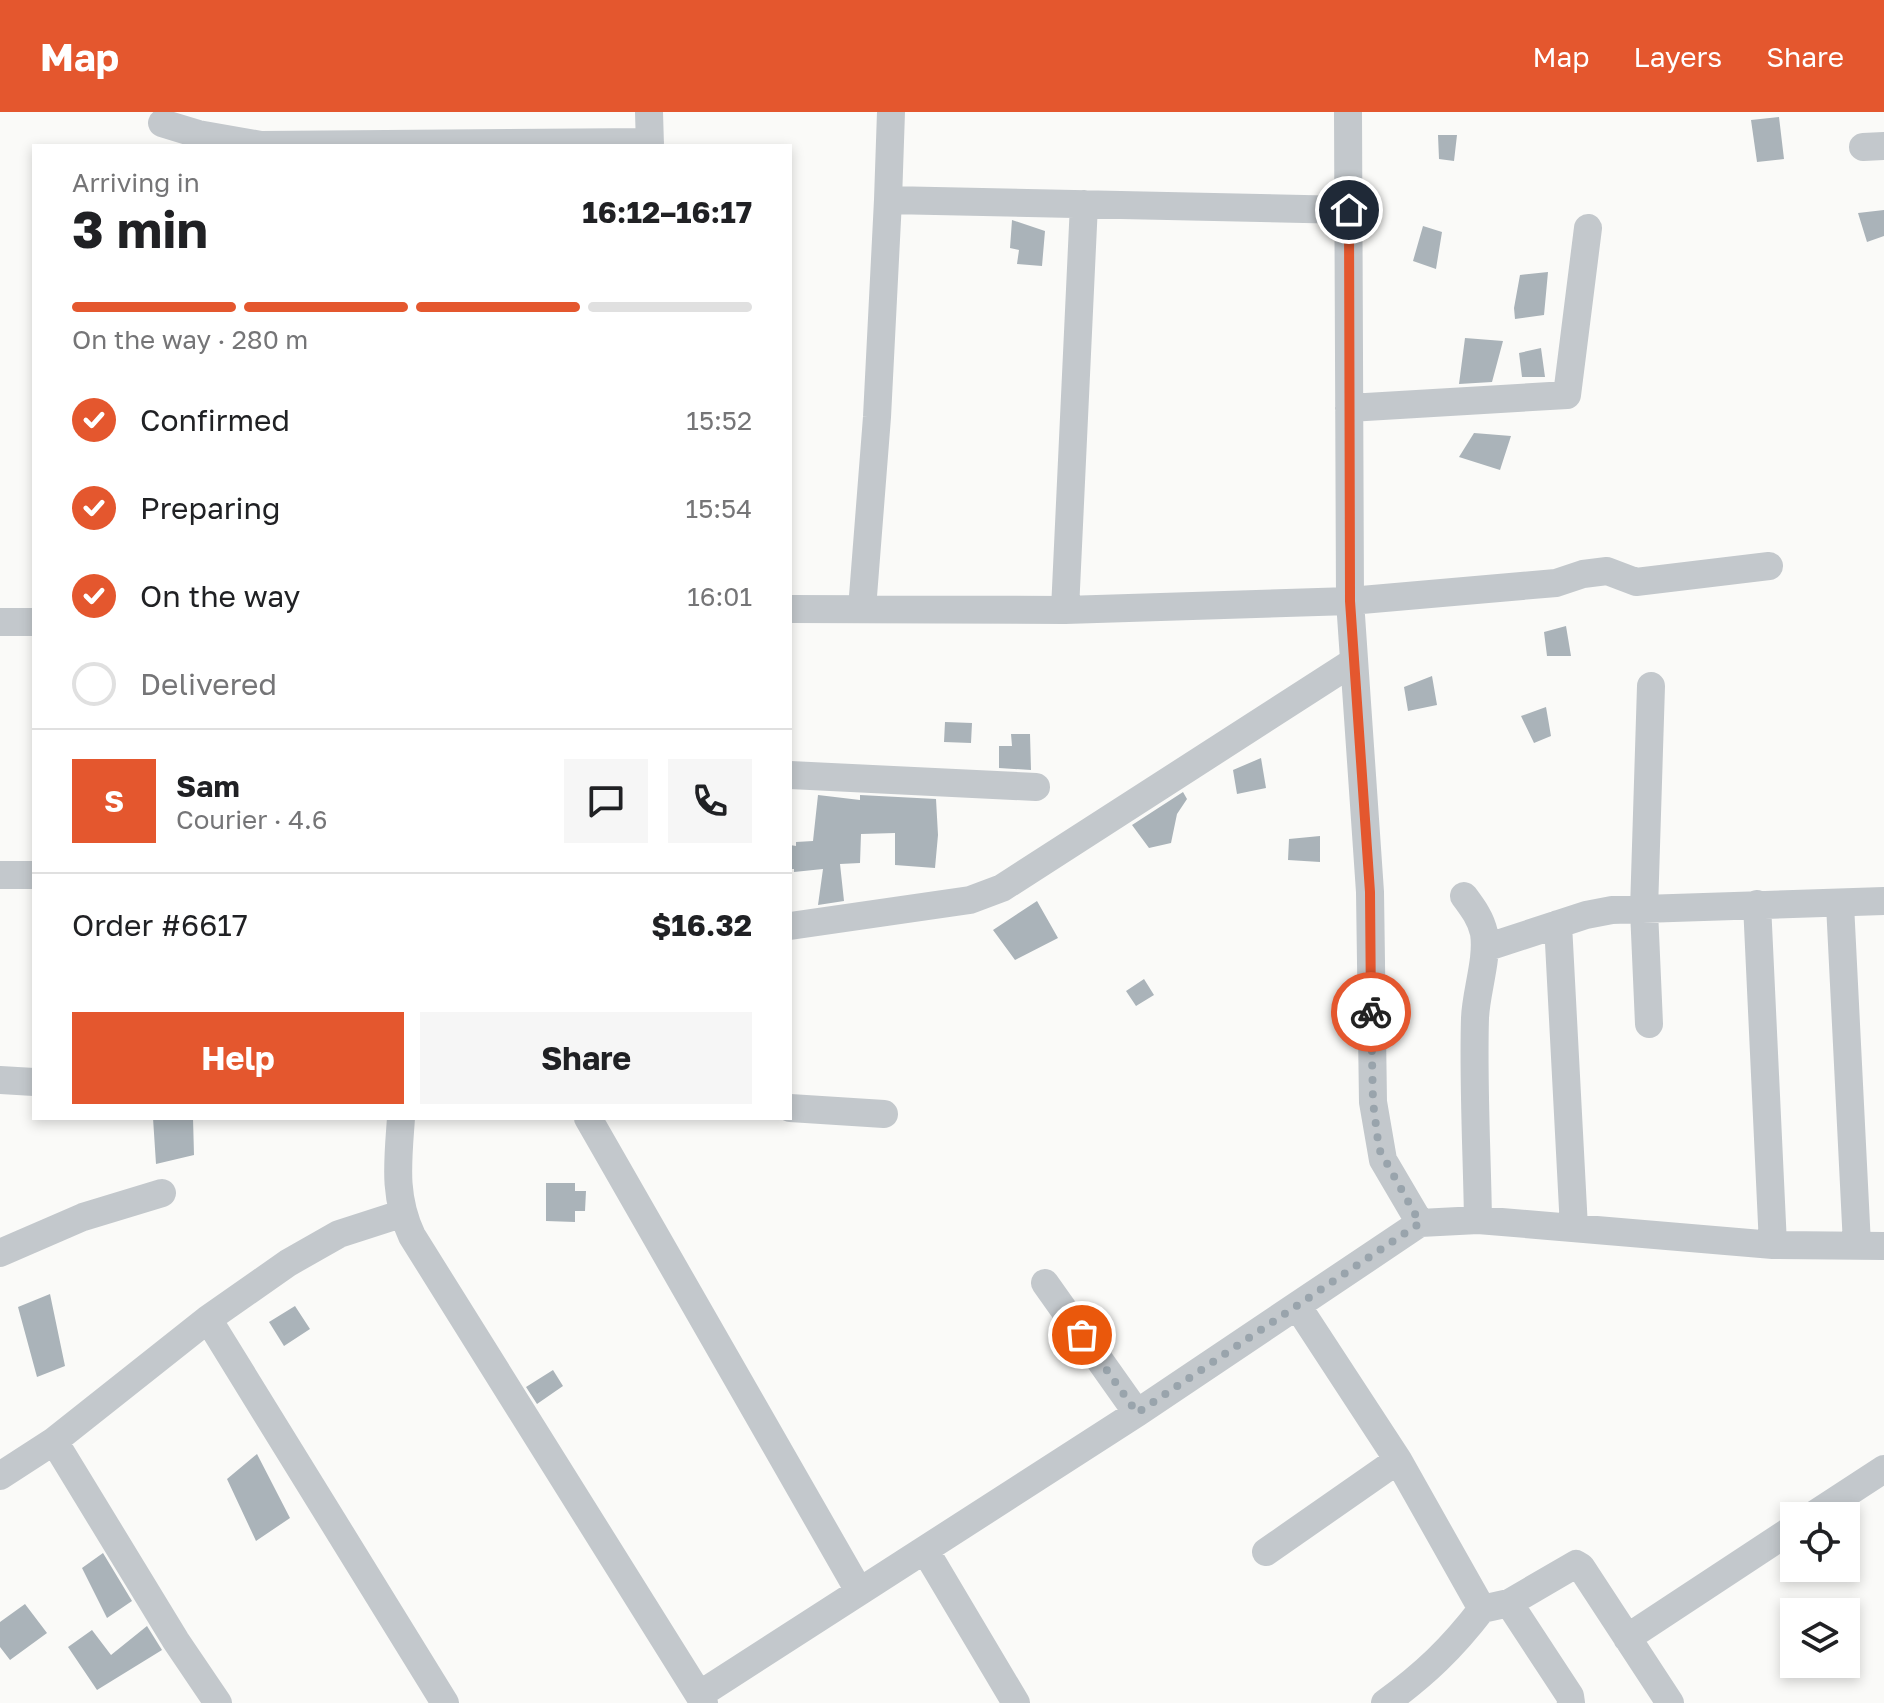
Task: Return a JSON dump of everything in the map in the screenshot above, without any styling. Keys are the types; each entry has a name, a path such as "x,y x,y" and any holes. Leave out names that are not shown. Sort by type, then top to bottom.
{"street":[{"path":"649,112 650,144"},
{"path":"862,609 877,417 891,112"},
{"path":"1348,112 1350,601 1370,892 1373,1102 1383,1160 1420,1223"},
{"path":"160,127 230,141 265,144"},
{"path":"888,200 1349,210"},
{"path":"1065,610 1084,204"},
{"path":"1349,408 1567,395 1588,228"},
{"path":"792,609 1065,610 1350,601 1556,583 1583,574 1607,571 1636,582 1769,566"},
{"path":"0,622 32,622"},
{"path":"792,926 970,900 1002,888 1353,662"},
{"path":"1649,1024 1644,910 1651,686"},
{"path":"792,775 1036,787"},
{"path":"0,875 32,875"},
{"path":"1464,896 1478,914 1485,948 1476,994 1478,1220"},
{"path":"1485,948 1612,910 1884,901"},
{"path":"1757,904 1773,1245"},
{"path":"401,1120 398,1180 401,1214 702,1699 859,1591 1137,1413 1420,1223 1478,1220 1773,1245 1870,1246 1840,904"},
{"path":"1558,924 1574,1228"},
{"path":"0,1080 32,1082"},
{"path":"792,1108 884,1114"},
{"path":"589,1120 859,1591"},
{"path":"0,1253 83,1217 162,1193"},
{"path":"0,1476 54,1441 208,1319 288,1263 339,1234 401,1214"},
{"path":"1045,1283 1137,1413"},
{"path":"1298,1307 1496,1606 1570,1696 1571,1703"},
{"path":"208,1319 445,1703"},
{"path":"54,1441 176,1641 218,1703"},
{"path":"1266,1552 1398,1460"},
{"path":"1833,1502 1884,1469"},
{"path":"1627,1638 1780,1537"},
{"path":"925,1550 1016,1703"},
{"path":"1385,1703 1426,1673 1462,1635 1496,1606 1576,1564 1581,1567 1670,1703"}],"building":[{"path":"1779,117 1784,159 1757,162 1751,120"},
{"path":"1438,135 1457,135 1454,161 1439,159"},
{"path":"1884,210 1884,236 1867,242 1858,213"},
{"path":"1012,220 1045,231 1042,266 1017,264 1019,250 1010,248"},
{"path":"1423,226 1442,232 1436,269 1413,261"},
{"path":"1548,272 1544,315 1515,319 1520,275"},
{"path":"1465,338 1503,341 1492,382 1459,384"},
{"path":"1541,348 1545,377 1522,377 1519,353"},
{"path":"1474,433 1511,436 1500,470 1459,457"},
{"path":"1566,626 1571,656 1547,656 1544,632"},
{"path":"1432,676 1437,705 1408,711 1404,687"},
{"path":"1546,707 1551,736 1534,743 1521,716"},
{"path":"945,722 972,723 971,743 944,742"},
{"path":"1011,734 1030,734 1031,770 999,768 999,746 1012,746"},
{"path":"1261,758 1266,788 1237,794 1233,770"},
{"path":"1183,792 1187,799 1177,814 1171,843 1149,848 1132,825"},
{"path":"818,795 860,800 860,795 936,799 938,835 935,868 895,865 895,833 861,834 860,863 840,864 844,901 818,905 823,869 794,872 792,869 792,845 796,846 796,842 813,841"},
{"path":"1320,836 1320,862 1288,860 1289,839"},
{"path":"1037,901 1058,938 1015,960 993,930"},
{"path":"1144,979 1154,995 1136,1006 1126,991"},
{"path":"153,1120 193,1120 194,1155 156,1164"},
{"path":"546,1183 575,1183 575,1191 586,1191 585,1211 575,1211 575,1222 546,1221"},
{"path":"50,1294 65,1366 37,1377 18,1307"},
{"path":"295,1306 310,1329 284,1346 269,1322"},
{"path":"553,1370 563,1386 537,1404 526,1387"},
{"path":"257,1454 290,1518 256,1541 227,1479"},
{"path":"103,1553 132,1601 107,1618 82,1568"},
{"path":"25,1604 47,1633 10,1660 0,1647 0,1622"},
{"path":"147,1626 162,1650 97,1690 68,1647 92,1630 111,1655"}],"way so far":[{"path":"1082,1335 1137,1413 1420,1223 1379,1149 1373,1102 1371,1012"}],"route":[{"path":"1349,210 1350,601 1370,892 1371,1012"}]}
